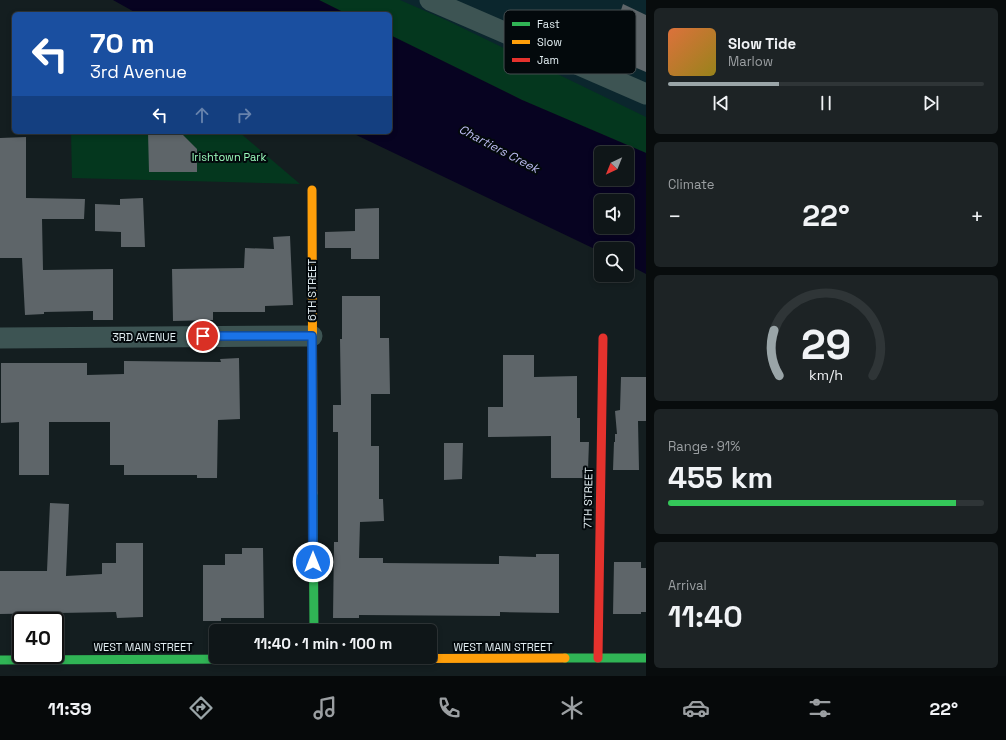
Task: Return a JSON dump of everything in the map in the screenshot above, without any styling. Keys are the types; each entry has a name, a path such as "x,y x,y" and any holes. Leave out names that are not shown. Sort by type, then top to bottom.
{"street":[{"path":"430,0 504,32"},
{"path":"600,74 646,94"},
{"name":"6TH STREET","path":"312,190 314,624"},
{"name":"3RD AVENUE","path":"0,338 312,336"},
{"name":"7TH STREET","path":"598,658 603,338"},
{"name":"WEST MAIN STREET","path":"437,659 646,658"},
{"name":"WEST MAIN STREET","path":"0,660 209,659"},
{"path":"450,659 450,670"}],"shaded area":[{"path":"392,0 646,0 646,120 549,74 636,74 636,10 504,10 504,53"}],"green space":[{"path":"319,0 400,0 446,20 504,48 504,74 557,74 646,117 646,153 634,148 634,146 630,146 522,100 392,36 392,12 343,12"},
{"name":"Irishtown Park","path":"71,134 241,134 300,184 72,178"}],"water":[{"path":"113,0 319,0 343,12 134,12"},
{"name":"Chartiers Creek","path":"392,36 522,100 630,146 594,146 594,186 634,186 634,148 646,153 646,274 634,268 634,242 594,242 594,249 354,134 392,134"}],"building":[{"path":"623,4 636,10 621,10"},
{"path":"636,10 646,15 646,72 636,68"},
{"path":"148,134 182,134 197,149 197,172 149,172"},
{"path":"26,137 26,198 85,199 84,219 42,219 43,270 113,269 113,320 93,320 93,311 44,312 44,314 25,315 22,258 0,258 0,138"},
{"path":"143,198 145,247 121,247 121,232 95,231 95,204 120,205 120,199"},
{"path":"379,208 379,259 351,259 351,248 325,248 325,232 355,231 355,209"},
{"path":"290,236 293,305 265,306 265,312 213,312 213,320 173,321 172,269 244,268 245,248 274,249 273,237"},
{"path":"342,296 380,296 380,338 389,338 390,394 371,394 371,446 379,446 379,499 383,499 384,521 360,522 359,558 383,558 383,563 499,564 499,556 536,557 536,554 559,554 559,613 500,612 500,616 359,615 359,618 333,618 334,542 338,542 338,432 333,432 333,405 341,405 340,339 342,339"},
{"path":"503,355 534,355 534,377 577,376 577,418 580,418 580,442 589,442 588,470 582,470 583,478 551,478 551,436 488,437 488,407 503,407"},
{"path":"239,358 240,419 218,420 217,478 197,478 197,475 124,475 124,465 110,465 110,422 49,422 49,475 19,475 19,422 1,423 1,363 87,363 87,375 124,374 124,361 221,362 220,359"},
{"path":"621,377 646,377 646,421 638,421 639,470 613,470 614,442 615,434 617,434 615,411 620,410"},
{"path":"444,443 463,443 462,479 444,480"},
{"path":"50,503 69,504 66,576 102,574 102,563 116,563 116,543 143,543 143,617 117,618 116,612 12,612 12,614 0,614 0,571 47,571"},
{"path":"242,548 263,548 264,618 221,618 221,621 203,621 203,565 225,565 225,554 242,554"},
{"path":"614,562 641,562 641,568 646,568 646,612 641,612 641,614 613,614"}],"traffic: fast":[{"path":"313,493 314,624"},
{"path":"565,658 646,658"},
{"path":"0,660 209,659"}],"traffic: slow":[{"path":"312,190 313,493"},
{"path":"437,658 565,658"}],"traffic: jam":[{"path":"598,658 603,338"}],"route":[{"path":"203,336 312,336 313,562"}]}
